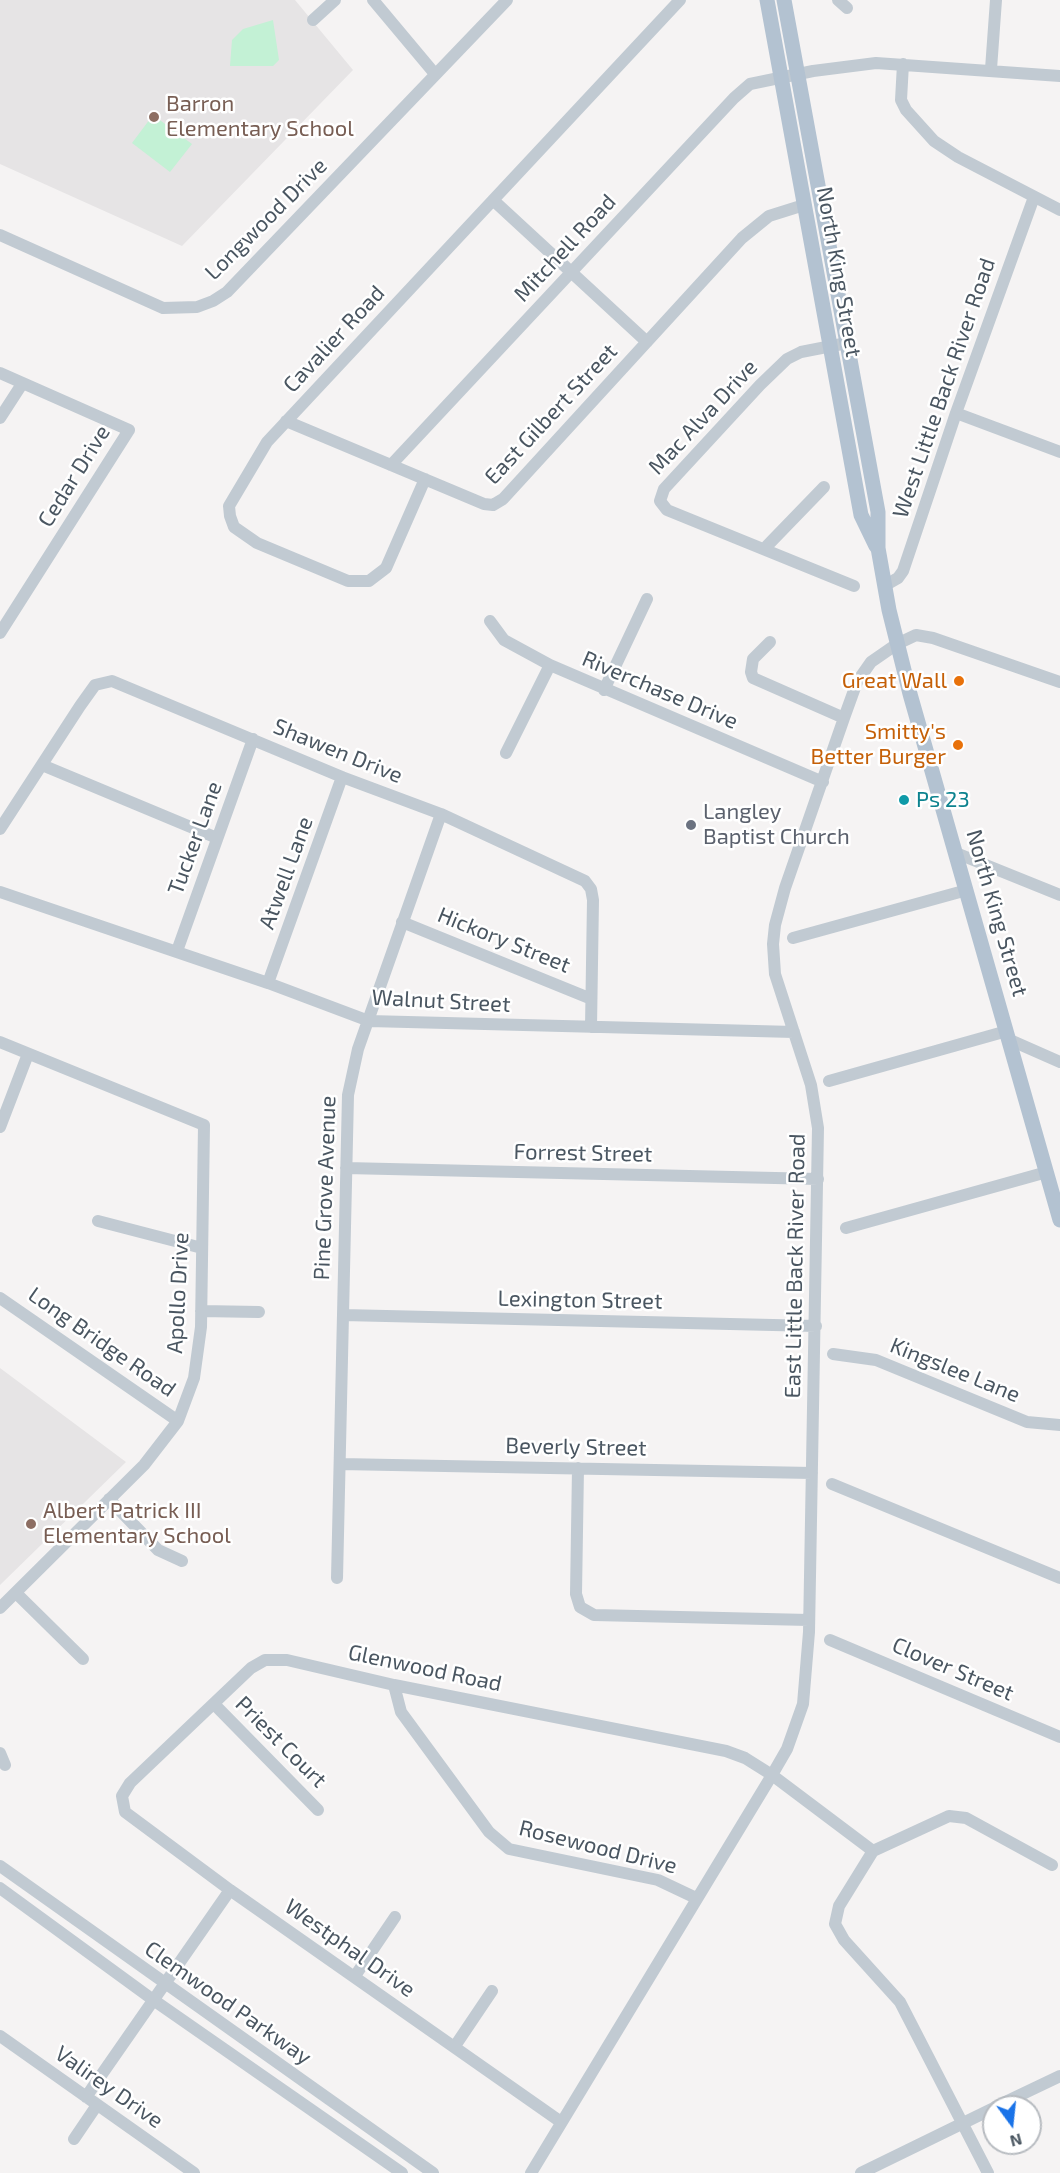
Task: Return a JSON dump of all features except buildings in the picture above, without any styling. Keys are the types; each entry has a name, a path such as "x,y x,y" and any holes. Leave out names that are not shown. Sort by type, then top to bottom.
{"main road":[{"name":"North King Street","path":"767,0 861,515 878,548"},
{"name":"North King Street","path":"784,0 878,512 878,548 897,644 1060,1220"}],"street":[{"path":"313,20 335,0"},
{"path":"373,0 435,74"},
{"name":"Longwood Drive","path":"0,235 163,308 198,307 227,292 507,0"},
{"name":"Cavalier Road","path":"425,480 386,568 369,582 348,581 244,536 234,527 229,506 267,442 680,0"},
{"path":"991,69 996,0"},
{"name":"Mitchell Road","path":"391,465 740,92 754,82 862,64 991,69 1060,76"},
{"path":"903,64 901,100 906,110 925,133 951,153 1060,210"},
{"name":"West Little Back River Road","path":"884,586 898,578 903,571 956,412 1034,197"},
{"path":"493,200 646,342"},
{"name":"East Gilbert Street","path":"286,421 484,504 493,505 503,499 742,238 769,216 804,206"},
{"name":"Mac Alva Drive","path":"847,343 801,352 778,367 660,495 660,501 667,510 854,586"},
{"name":"Cedar Drive","path":"0,373 129,430 0,633"},
{"path":"0,418 22,384"},
{"path":"956,412 1060,452"},
{"path":"764,549 824,487"},
{"path":"604,690 647,599"},
{"name":"Riverchase Drive","path":"490,621 504,640 550,665 823,782"},
{"path":"897,644 912,636 925,636 1060,682"},
{"path":"770,642 753,659 751,672 753,678 844,718"},
{"name":"East Little Back River Road","path":"561,2122 787,1749 802,1704 809,1620 818,1179 815,1107 775,974 773,935 785,888 844,718 862,674 876,658 897,644"},
{"path":"506,753 550,665"},
{"name":"Shawen Drive","path":"0,830 95,685 103,681 126,685 342,777 441,814 585,881 591,889 593,900 589,998 591,1027"},
{"name":"Tucker Lane","path":"177,951 253,739"},
{"path":"42,765 217,838"},
{"name":"Atwell Lane","path":"268,983 342,777"},
{"name":"Pine Grove Avenue","path":"338,1578 348,1095 352,1071 441,814"},
{"path":"956,853 1060,895"},
{"path":"793,938 967,890"},
{"name":"Walnut Street","path":"0,892 177,951 369,1021 794,1032"},
{"name":"Hickory Street","path":"402,922 589,998"},
{"path":"829,1081 1008,1035 1060,1062"},
{"name":"Apollo Drive","path":"0,1042 204,1125 201,1311 194,1378 178,1421 144,1465 0,1608"},
{"path":"0,1127 28,1054"},
{"name":"Forrest Street","path":"346,1168 818,1179"},
{"path":"846,1228 1047,1172"},
{"path":"98,1221 202,1248"},
{"name":"Long Bridge Road","path":"0,1298 178,1421"},
{"path":"201,1311 259,1312"},
{"name":"Lexington Street","path":"343,1316 816,1326"},
{"name":"Kingslee Lane","path":"833,1354 876,1360 1027,1422 1060,1425"},
{"name":"Beverly Street","path":"340,1464 812,1473"},
{"path":"578,1468 576,1594 579,1607 594,1615 809,1620"},
{"path":"832,1484 1060,1578"},
{"path":"109,1499 158,1550 182,1561"},
{"path":"16,1593 83,1659"},
{"name":"Clover Street","path":"830,1640 1060,1737"},
{"name":"Glenwood Road","path":"122,1802 124,1790 130,1783 251,1668 265,1660 275,1659 726,1751 745,1758 772,1775 873,1851"},
{"name":"Rosewood Drive","path":"394,1685 401,1712 489,1832 509,1849 658,1880 696,1898"},
{"name":"Priest Court","path":"214,1704 318,1810"},
{"name":"Westphal Drive","path":"122,1802 125,1812 133,1819 230,1890 561,2122"},
{"path":"988,2173 900,2002 844,1940 835,1924 839,1906 873,1851 949,1816 966,1818 1052,1866"},
{"name":"Clemwood Parkway","path":"0,1866 163,1984 433,2173"},
{"name":"Clemwood Parkway","path":"0,1888 153,1999 402,2173"},
{"path":"86,2097 230,1890"},
{"path":"355,1976 396,1917"},
{"path":"455,2046 492,1991"},
{"name":"Valirey Drive","path":"0,2036 194,2173"},
{"path":"1020,2095 1060,2076"},
{"path":"74,2139 97,2105"},
{"path":"861,2173 982,2114"},
{"path":"531,2173 561,2122"}],"shaded area":[{"name":"Barron Elementary School","path":"0,0 295,0 353,70 182,246 0,164"},
{"name":"Albert Patrick III Elementary School","path":"0,1368 126,1462 0,1585"}],"green space":[{"path":"273,20 279,60 273,66 230,66 232,40 243,29"},
{"path":"153,115 192,144 170,172 132,143"}],"place":[{"name":"Barron Elementary School","path":"154,117"},
{"name":"Great Wall","path":"959,681"},
{"name":"Smitty's Better Burger","path":"958,745"},
{"name":"Ps 23","path":"904,800"},
{"name":"Langley Baptist Church","path":"691,825"},
{"name":"Albert Patrick III Elementary School","path":"31,1524"}]}
